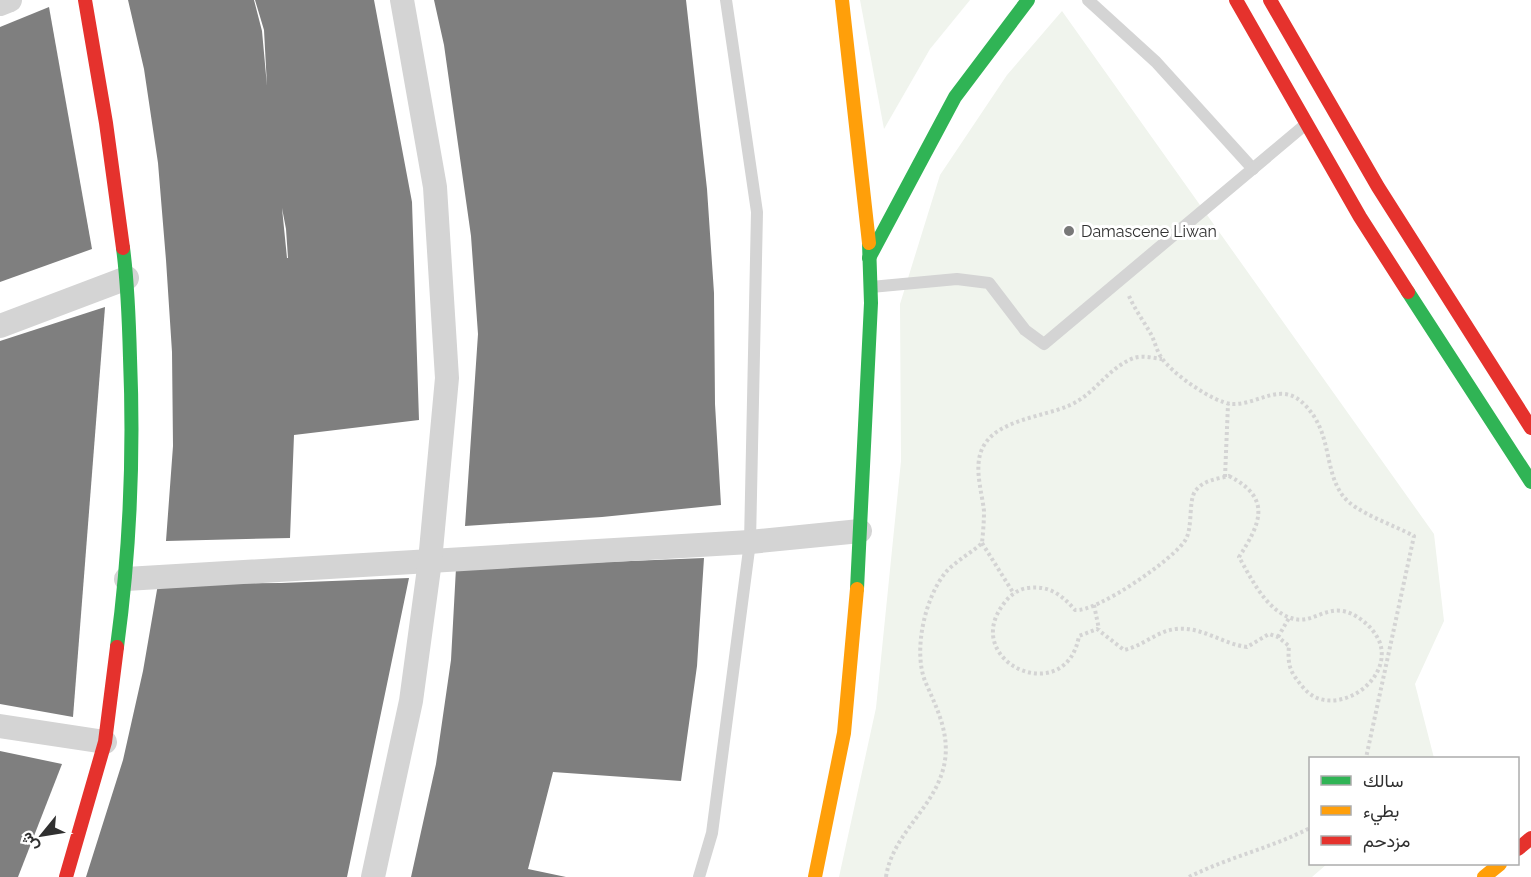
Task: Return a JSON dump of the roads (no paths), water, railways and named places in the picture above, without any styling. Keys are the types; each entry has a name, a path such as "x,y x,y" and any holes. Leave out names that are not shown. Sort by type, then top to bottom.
{"main road":[{"path":"66,877 105,742 126,579 133,440 128,278 106,123 85,0"},
{"path":"815,877 844,733 860,531 870,287 868,227 842,0"},
{"path":"869,259 955,97 1029,0"},
{"path":"1236,0 1367,226 1531,482"},
{"path":"1270,0 1378,187 1531,428"},
{"path":"1519,848 1531,838"},
{"path":"1484,877 1499,865"}],"street":[{"path":"0,4 10,0"},
{"path":"373,877 411,701 430,561 447,378 435,187 402,0"},
{"path":"0,326 128,278"},
{"path":"126,579 750,542 860,531"},
{"path":"0,726 105,742"}],"lane":[{"path":"699,877 712,833 750,542 757,212 726,0"},
{"path":"1088,0 1156,62 1253,169"},
{"path":"870,287 957,279 989,283 1025,330 1044,344 1308,123"}],"place":[{"name":"Damascene Liwan","path":"1069,231"}]}
